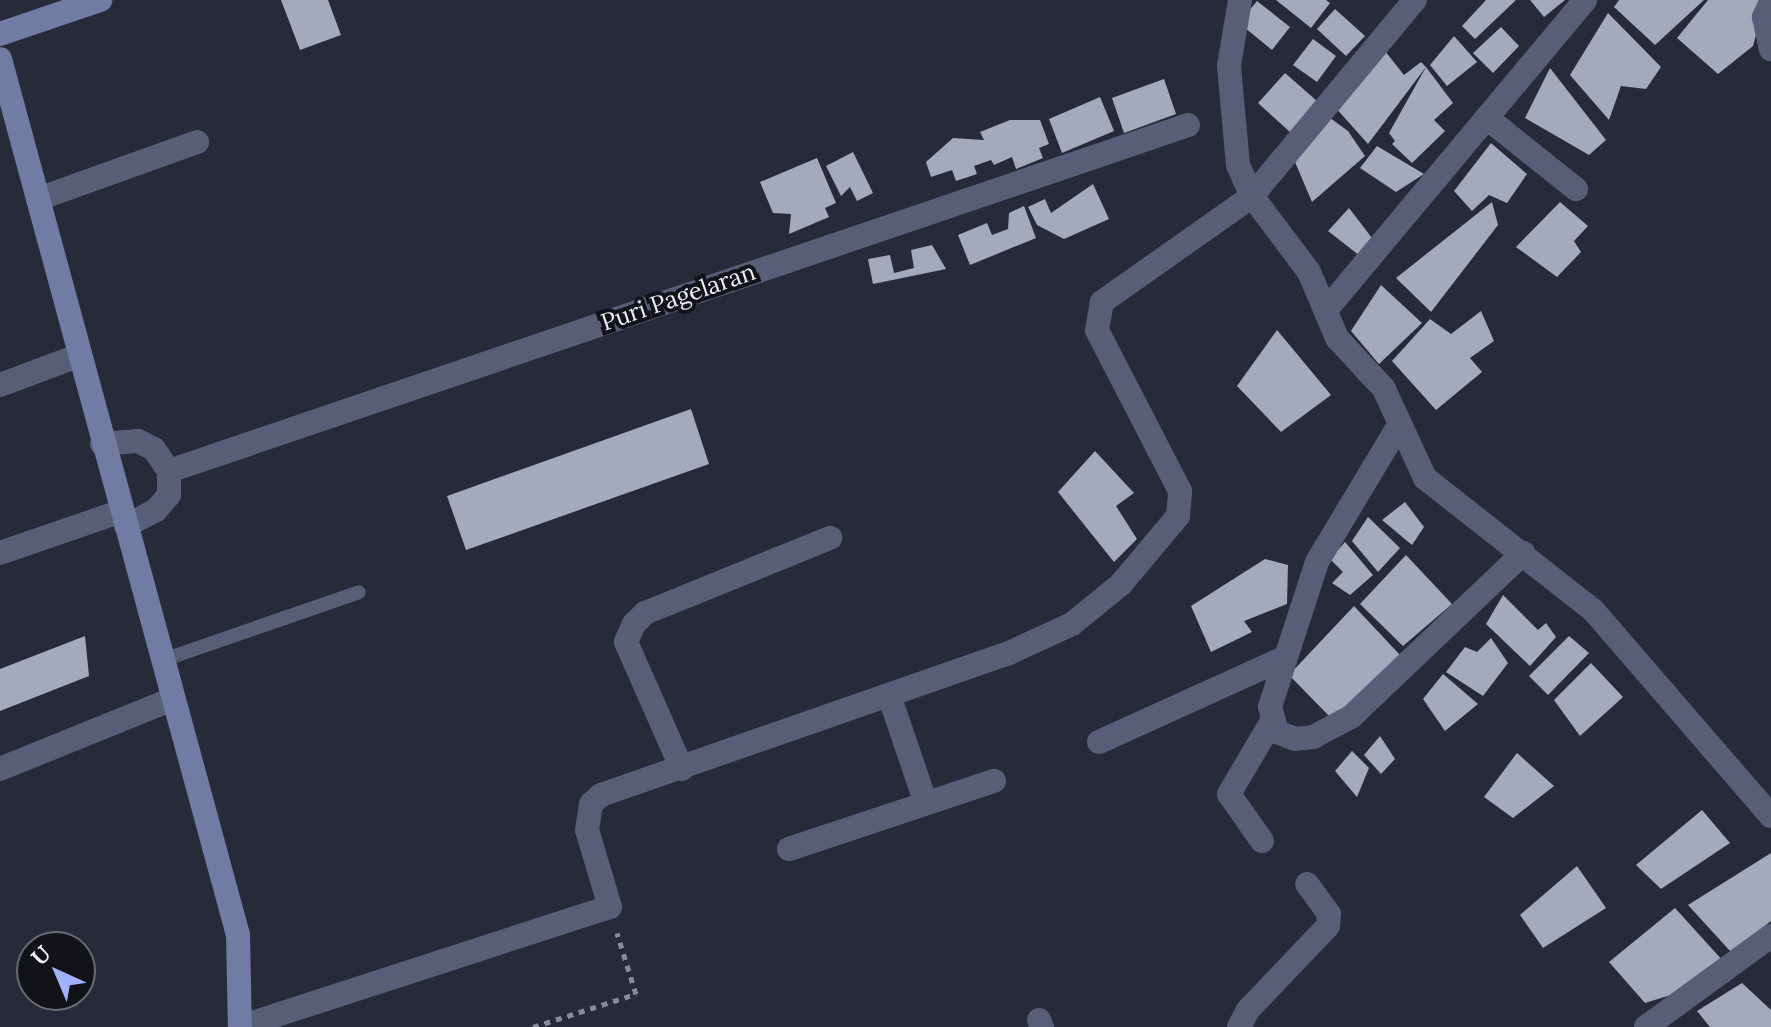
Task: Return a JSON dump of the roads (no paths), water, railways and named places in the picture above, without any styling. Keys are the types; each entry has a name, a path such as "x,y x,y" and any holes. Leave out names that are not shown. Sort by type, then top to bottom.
{"street":[{"path":"0,34 100,0"},
{"path":"1240,0 1230,40 1232,135 1252,196 1294,247 1343,347 1384,389 1398,427 1425,478 1593,610 1771,816"},
{"path":"2,73 238,935 240,1027 610,907 587,830 591,804 601,795 1007,654 1072,624 1157,545 1178,516 1180,491 1097,330 1096,314 1110,293 1252,196 1415,0"},
{"path":"1326,310 1585,0"},
{"path":"1771,2 1764,17 1771,49"},
{"path":"1487,118 1576,189"},
{"name":"Puri Pagelaran","path":"169,471 1188,125"},
{"path":"38,199 197,142"},
{"path":"0,385 77,356"},
{"path":"1262,841 1229,794 1271,723 1270,707 1327,541 1398,427"},
{"path":"0,553 156,510 169,495 169,471 154,449 138,441 102,444"},
{"path":"682,769 626,642 634,624 645,613 830,538"},
{"path":"1271,723 1295,739 1330,731 1351,717 1523,553"},
{"path":"1099,742 1286,657"},
{"path":"889,695 925,801"},
{"path":"0,769 172,699"},
{"path":"789,849 925,801 994,781"},
{"path":"1239,1027 1248,1010 1328,926 1329,914 1307,884"},
{"path":"1646,1027 1771,936"}],"lane":[{"path":"163,660 359,592"}]}
